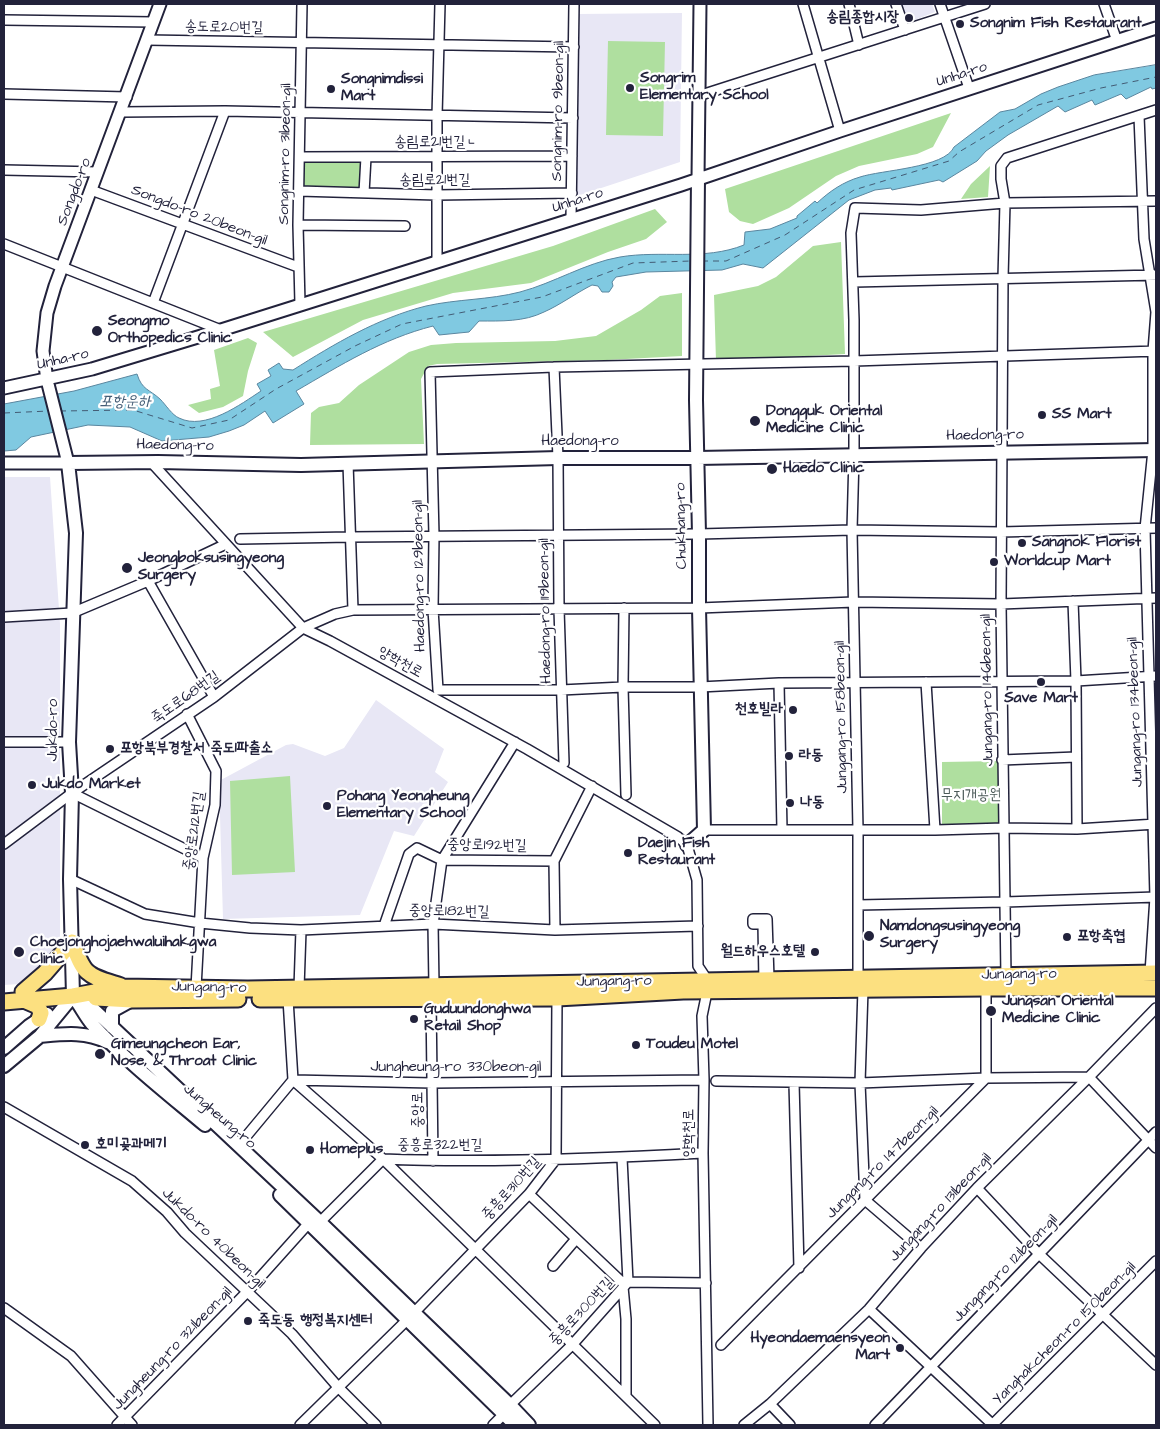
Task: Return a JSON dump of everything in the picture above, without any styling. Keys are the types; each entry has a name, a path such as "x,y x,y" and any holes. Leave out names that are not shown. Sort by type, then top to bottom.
{"main road":[{"name":"Chukhang-ro","path":"698,178 696,343 699,534 698,608 704,830"},
{"name":"Haedong-ro","path":"68,463 151,462 302,465 558,458 854,456 1154,450"},
{"name":"Jukdo-ro","path":"68,463 76,533 69,742 72,793 70,879 74,996"},
{"path":"683,841 704,830"},
{"path":"40,1019 38,1006 24,996 72,942 80,963 90,976 122,987"},
{"name":"Jungang-ro","path":"861,983 986,988 1006,982 1153,973"},
{"name":"Jungang-ro","path":"74,996 122,987 299,988 557,998 766,983 1006,982 1156,988"},
{"name":"Jungang-ro","path":"4,992 24,996 74,996 132,1000 288,999 433,992 708,986"},
{"name":"Jungang-ro","path":"4,1002 24,996"},
{"path":"4,1048 40,1019 74,996"},
{"path":"4,1066 40,1036 74,996"},
{"name":"Jungheung-ro","path":"74,996 90,1006 239,1145 314,1223"},
{"name":"Jungheung-ro","path":"74,996 92,1023 139,1069 234,1149 314,1223 507,1410 529,1425"},
{"path":"112,1026 112,1011 132,1000"},
{"path":"40,1036 81,1034 98,1037 114,1045"},
{"name":"Jungheung-ro","path":"507,1410 515,1425"}],"street":[{"name":"Songdo-ro","path":"68,463 47,380 43,351 44,325 50,299 127,97 160,4"},
{"name":"Songnim-ro 31beon-gil","path":"300,304 298,225 302,4"},
{"path":"437,262 437,116 440,4"},
{"name":"Songnim-ro 9beon-gil","path":"571,219 574,4"},
{"path":"698,178 700,4"},
{"path":"803,4 840,131"},
{"path":"849,4 860,45"},
{"path":"896,4 905,30"},
{"path":"940,4 969,88"},
{"path":"698,96 985,4"},
{"path":"1104,4 1117,41"},
{"path":"4,20 153,22"},
{"name":"Unha-ro","path":"4,388 92,369 221,330 698,178 1156,28"},
{"name":"송도로20번길","path":"147,40 301,43"},
{"path":"301,43 574,47"},
{"path":"4,94 127,97"},
{"name":"Jungang-ro 146beon-gil","path":"1006,982 1001,604 1005,203 1000,166 1007,158 1156,110"},
{"path":"153,303 181,225 226,111"},
{"path":"121,112 226,111 573,118"},
{"name":"Jungang-ro 134beon-gil","path":"1139,116 1144,239 1154,275 1156,312 1154,450 1145,529 1146,598 1152,676 1155,824 1156,897 1153,973"},
{"name":"송림로21번길ㄴ","path":"300,157 572,156"},
{"path":"364,193 366,157"},
{"path":"4,170 98,172"},
{"name":"Songdo-ro 20beon-gil","path":"91,190 298,267"},
{"name":"송림로21번길","path":"299,191 437,195 572,193"},
{"path":"1005,203 1156,201"},
{"name":"Jungang-ro 158beon-gil","path":"865,1200 860,1083 861,983 852,530 854,282 851,233 855,208 921,210 1005,203"},
{"path":"298,225 405,226"},
{"path":"4,244 221,330"},
{"path":"854,282 1154,275"},
{"path":"554,367 854,361 1155,351"},
{"name":"Haedong-ro 129beon-gil","path":"554,367 430,372 434,536 433,609 438,690 561,690"},
{"name":"Haedong-ro 119beon-gil","path":"554,367 558,458 559,609 564,763"},
{"name":"양학천로","path":"151,462 303,628 515,742 683,841"},
{"name":"Haedong-ro","path":"4,463 68,463"},
{"path":"348,464 353,610"},
{"path":"240,539 699,534 852,530 1001,532 1156,528"},
{"path":"4,617 72,612 148,581 226,544"},
{"path":"148,581 214,697"},
{"name":"죽도로68번길","path":"4,844 72,793 214,697 303,628 335,614 353,610 698,608 854,602 1001,604 1156,598"},
{"path":"1073,601 1076,681 1077,829"},
{"path":"624,608 623,687 626,795"},
{"path":"561,690 779,683 1076,681 1152,676"},
{"path":"926,682 935,830"},
{"path":"779,683 782,830"},
{"name":"중앙로212번길","path":"187,714 216,771 215,805 203,858 196,988"},
{"path":"4,742 69,742"},
{"path":"442,860 515,742"},
{"path":"1002,760 1076,757"},
{"path":"554,930 554,861 592,786"},
{"path":"72,793 203,858"},
{"path":"704,830 1077,829 1155,824"},
{"path":"683,841 697,880 698,966 708,986"},
{"name":"중앙로192번길","path":"384,926 410,854 417,848 442,860 554,861"},
{"name":"중앙로","path":"433,1161 433,924 442,860"},
{"name":"중앙로182번길","path":"70,879 145,914 200,923 301,930 433,924 554,930 698,926"},
{"path":"858,905 1156,897"},
{"path":"753,919 767,919 766,983 763,924 753,924 753,919"},
{"path":"299,988 301,930"},
{"name":"양학천로","path":"708,986 702,1016 708,1425"},
{"path":"986,988 986,1078"},
{"path":"556,1159 557,998"},
{"path":"239,1145 293,1080 288,999"},
{"name":"Jungang-ro 131beon-gil","path":"744,1425 770,1404 868,1308 977,1188 1156,1008"},
{"path":"1089,1077 1156,1148"},
{"name":"Jungang-ro 147beon-gil","path":"716,1081 884,1083 986,1078 1089,1077"},
{"name":"Jungang-ro 147beon-gil","path":"721,1345 986,1078"},
{"path":"293,1080 383,1159 655,1425"},
{"name":"Jungheung-ro 330beon-gil","path":"293,1080 433,1083 704,1080"},
{"path":"794,1083 799,1268"},
{"name":"Jukdo-ro 40beon-gil","path":"4,1107 132,1181 167,1212 185,1233 292,1334 338,1387 376,1425"},
{"name":"Jungang-ro 121beon-gil","path":"875,1425 1156,1132"},
{"name":"중흥로310번길","path":"300,1425 410,1317 529,1194 556,1159 622,1158 703,1153"},
{"name":"중흥로300번길","path":"493,1425 572,1344 625,1285 622,1158"},
{"name":"중흥로322번길","path":"314,1223 383,1159 433,1161 556,1159"},
{"path":"977,1188 1039,1254 1156,1365"},
{"path":"529,1194 625,1285 706,1283"},
{"path":"865,1200 921,1248"},
{"name":"Jungheung-ro 321beon-gil","path":"117,1425 314,1223"},
{"path":"553,1266 576,1239"},
{"name":"Yanghakcheon-ro 150beon-gil","path":"993,1425 1156,1262"},
{"path":"625,1285 626,1396"},
{"path":"4,1308 71,1356 132,1425"},
{"path":"868,1308 993,1425"},
{"path":"770,1404 790,1425"}],"shaded area":[{"name":"송림종합시장","path":"894,4 932,4 935,12 902,25"},
{"name":"Songrim Elementary School","path":"682,13 680,162 577,196 578,14"},
{"name":"Jukdo Market","path":"4,477 50,477 60,624 60,946 19,984 4,985"},
{"name":"Pohang Yeongheung Elementary School","path":"376,700 444,749 435,772 448,782 414,836 394,831 360,915 223,919 219,781 286,745 293,744 325,756 344,748"}],"green space":[{"path":"608,41 665,42 663,136 606,135"},
{"path":"951,113 933,147 917,154 859,166 836,176 789,208 753,224 740,221 729,212 725,189"},
{"path":"302,159 362,160 362,189 302,188"},
{"path":"990,166 988,197 961,199 971,184"},
{"path":"655,209 667,222 646,239 531,283 453,293 363,320 293,357 263,332 553,246"},
{"path":"841,242 845,354 716,361 714,295 758,286 776,277 813,246"},
{"path":"682,293 682,356 607,360 437,364 428,366 421,379 424,444 310,445 311,413 319,407 339,403 359,385 409,352 431,345 555,341 596,336 641,310 660,296"},
{"path":"248,338 257,343 248,371 243,396 223,407 199,413 188,405 211,399 210,389 220,386 214,350"},
{"name":"무지개공원","path":"1000,761 1000,829 942,832 942,762"},
{"path":"290,776 295,872 232,875 230,781"}],"water":[{"name":"포항운하","path":"1156,65 1156,88 1152,89 1151,87 1126,99 1121,94 1095,105 1092,100 1065,112 1058,106 1008,135 986,151 977,161 943,182 939,180 892,190 891,188 875,190 849,200 763,268 743,264 722,270 646,272 616,277 612,282 613,286 609,292 602,292 598,286 592,285 550,309 528,318 479,321 469,332 439,335 433,326 414,331 379,345 296,391 304,404 273,423 265,411 244,425 209,437 162,441 130,427 88,425 31,437 16,450 4,451 4,404 74,391 137,374 144,386 160,399 176,417 189,421 211,419 233,409 261,391 257,384 271,376 268,370 279,363 283,369 293,370 340,341 391,317 426,306 497,297 520,292 594,264 620,257 651,254 714,253 729,250 744,245 745,232 770,229 797,218 815,201 817,203 848,181 938,160 1000,112 1015,109 1041,94 1094,75"}],"ferry route":[{"path":"702,261 726,261 785,235 854,190 949,161 959,152 1038,105 1101,88 1156,77"},
{"path":"60,411 133,410 192,428 229,420 276,389 355,346 402,324 542,297 633,263 691,261"},
{"path":"4,413 49,411"}],"place":[{"name":"송림종합시장","path":"909,18"},
{"name":"Songnim Fish Restaurant","path":"960,24"},
{"name":"Songrim Elementary School","path":"630,88"},
{"name":"Songnimdissi Mart","path":"331,89"},
{"name":"Seongmo Orthopedics Clinic","path":"97,331"},
{"name":"SS Mart","path":"1042,415"},
{"name":"Dongguk Oriental Medicine Clinic","path":"755,421"},
{"name":"Haedo Clinic","path":"772,469"},
{"name":"Sangnok Florist","path":"1022,543"},
{"name":"Worldcup Mart","path":"994,562"},
{"name":"Jeongboksusingyeong Surgery","path":"127,568"},
{"name":"Save Mart","path":"1041,682"},
{"name":"천호빌라","path":"793,710"},
{"name":"포항북부경찰서 죽도1파출소","path":"110,749"},
{"name":"라동","path":"789,756"},
{"name":"Jukdo Market","path":"32,785"},
{"name":"나동","path":"790,803"},
{"name":"Pohang Yeongheung Elementary School","path":"327,806"},
{"name":"Daejin Fish Restaurant","path":"628,853"},
{"name":"Namdongsusingyeong Surgery","path":"869,936"},
{"name":"포항축협","path":"1067,937"},
{"name":"Choejonghojaehwaluihakgwa Clinic","path":"19,952"},
{"name":"월드하우스호텔","path":"815,952"},
{"name":"Jungsan Oriental Medicine Clinic","path":"991,1011"},
{"name":"Guduundonghwa Retail Shop","path":"414,1019"},
{"name":"Toudeu Motel","path":"636,1045"},
{"name":"Gimeungcheon Ear, Nose, & Throat Clinic","path":"100,1054"},
{"name":"호미곶과메기","path":"85,1145"},
{"name":"Homeplus","path":"310,1150"},
{"name":"죽도동 행정복지센터","path":"248,1321"},
{"name":"Hyeondaemaensyeon Mart","path":"900,1348"}]}
